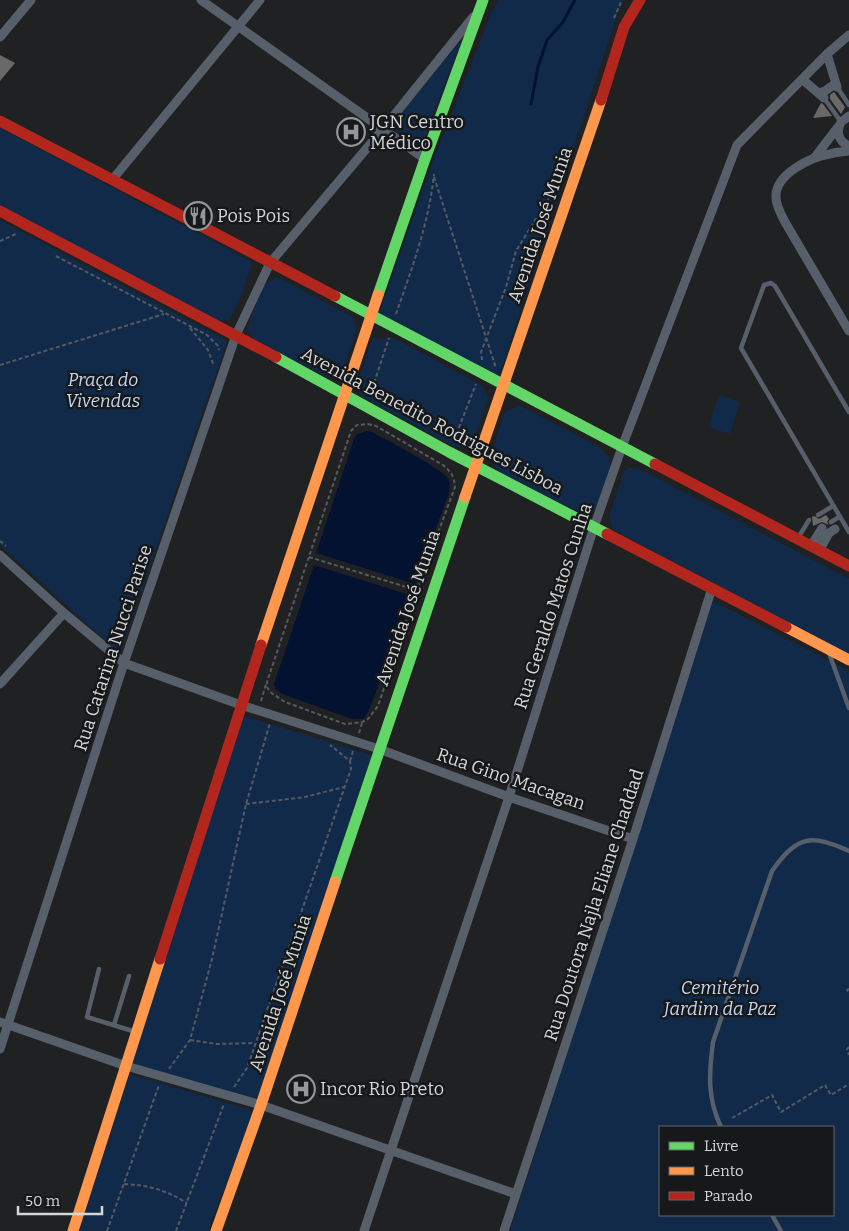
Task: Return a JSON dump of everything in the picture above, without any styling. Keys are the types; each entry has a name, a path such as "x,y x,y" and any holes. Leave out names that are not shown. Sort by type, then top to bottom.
{"main road":[{"name":"Avenida José Munia","path":"216,1231 261,1105 379,749 613,65 624,27 640,0"},
{"path":"73,1231 241,705 344,394 481,4"},
{"path":"0,121 392,327 481,369 503,385 849,566"},
{"name":"Avenida Benedito Rodrigues Lisboa","path":"0,211 236,335 449,452 849,661"}],"street":[{"path":"0,37 31,0"},
{"path":"201,0 425,159"},
{"path":"112,180 260,0"},
{"name":"Rua Catarina Nucci Parise","path":"0,1049 4,1024 236,335 270,263 383,129 481,4"},
{"name":"Rua Geraldo Matos Cunha","path":"364,1231 509,797 594,527 622,447 737,145 827,54 849,35"},
{"path":"802,79 821,96 825,91 836,86 827,54"},
{"path":"843,122 838,133 840,139 849,146"},
{"path":"813,159 843,122"},
{"path":"849,150 813,159 789,172 779,184 775,195 777,206 849,331"},
{"path":"815,548 833,526"},
{"path":"815,548 822,528"},
{"path":"0,555 64,613 124,663"},
{"name":"Rua Doutora Najla Eliane Chaddad","path":"504,1231 633,839 712,588"},
{"path":"0,684 64,613"},
{"name":"Rua Gino Macagan","path":"124,663 241,705 379,749 509,797 633,839"},
{"path":"4,1024 126,1066 261,1105 516,1194"}],"lane":[{"path":"836,86 849,105"},
{"path":"821,96 843,122"},
{"path":"849,412 775,286 768,283 764,285 741,348 849,532"},
{"path":"818,515 833,506"},
{"path":"833,526 839,517"},
{"path":"798,539 809,520"},
{"path":"833,526 843,524"},
{"path":"828,650 849,708"},
{"path":"721,1126 715,1114 710,1090 709,1069 713,1042 772,871 783,856 797,844 811,839 831,843 849,851"},
{"path":"100,969 88,1016 137,1032"},
{"path":"114,1025 129,976"},
{"path":"773,1216 781,1231"}],"path":[{"path":"613,19 622,0"},
{"path":"366,406 419,248 434,170"},
{"path":"434,175 496,366 481,369"},
{"path":"450,471 451,459 449,452 481,369 481,352 506,287 516,251 560,180"},
{"path":"0,241 16,234 8,230"},
{"path":"51,253 212,339 218,346 220,354"},
{"path":"0,365 164,314"},
{"path":"189,327 208,350 214,368 217,361"},
{"path":"368,424 376,426 450,471 454,478 455,487 452,496 417,590 378,706 362,722 345,724 285,702 270,692 267,687 267,682 309,557 353,428 368,424"},
{"path":"0,541 7,547"},
{"path":"309,557 417,590"},
{"path":"108,638 117,639 126,625"},
{"path":"176,1072 168,1069 190,1040 212,959 246,804 270,723 263,720"},
{"path":"176,1231 223,1104 247,1068 351,769 350,761 325,742"},
{"path":"246,804 305,797 344,788"},
{"path":"849,989 847,990 849,992"},
{"path":"190,1040 216,1044 255,1043"},
{"path":"849,1047 846,1049 849,1054"},
{"path":"732,1118 772,1095 781,1112 825,1085 831,1095 849,1084"},
{"path":"107,1231 159,1085"},
{"path":"124,1184 141,1185 167,1191 187,1203"}],"green space":[{"path":"498,0 624,0 621,3 499,376 379,313 433,161"},
{"path":"462,39 420,149 390,127"},
{"path":"0,128 252,262 243,291 230,320 217,321 0,205"},
{"name":"Praça do Vivendas","path":"0,220 227,341 120,654 0,545"},
{"path":"274,278 281,279 353,317 356,330 343,370 331,377 325,376 254,339 248,331 249,323 263,285"},
{"path":"372,337 381,339 392,337 483,386 488,398 473,443 469,447 455,447 364,398 356,389"},
{"path":"719,395 740,402 730,434 708,427"},
{"path":"519,405 599,447 609,457 611,467 596,510 587,516 497,471 490,457 505,412"},
{"path":"628,468 637,468 644,471 849,579 849,654 613,529 609,517 624,472"},
{"name":"Cemitério Jardim da Paz","path":"713,601 849,671 849,1231 510,1231"},
{"path":"244,716 372,755 257,1100 132,1064"},
{"path":"130,1074 254,1111 208,1231 79,1231"}],"shaded area":[{"path":"366,431 372,432 426,462 449,480 448,496 415,584 316,553 354,439 356,435"},
{"path":"314,565 413,596 364,719 352,719 280,693 275,688 274,684"}],"building":[{"path":"0,55 15,63 0,81"},
{"path":"834,92 845,107 841,114 830,99 830,95"},
{"path":"821,103 823,104 832,116 813,118"},
{"path":"826,515 829,519 827,522 829,525 822,522 813,526 812,517 814,516 819,519"}],"waterway":[{"path":"531,104 538,67 547,40 563,22 575,0"}],"traffic: fast":[{"path":"378,295 483,0"},
{"path":"335,296 655,464"},
{"path":"276,357 449,452 607,534"},
{"path":"335,882 465,497"}],"traffic: slow":[{"path":"465,497 601,100"},
{"path":"261,645 378,295"},
{"path":"786,627 849,660"},
{"path":"216,1231 261,1105 335,882"},
{"path":"73,1231 160,959"}],"traffic: jam":[{"path":"601,100 624,27 640,0"},
{"path":"0,121 335,296"},
{"path":"0,211 276,357"},
{"path":"655,464 849,566"},
{"path":"607,534 786,627"},
{"path":"160,959 261,645"}],"place":[{"name":"JGN Centro Médico","path":"351,132"},
{"name":"Pois Pois","path":"198,216"},
{"name":"Incor Rio Preto","path":"301,1089"}]}
